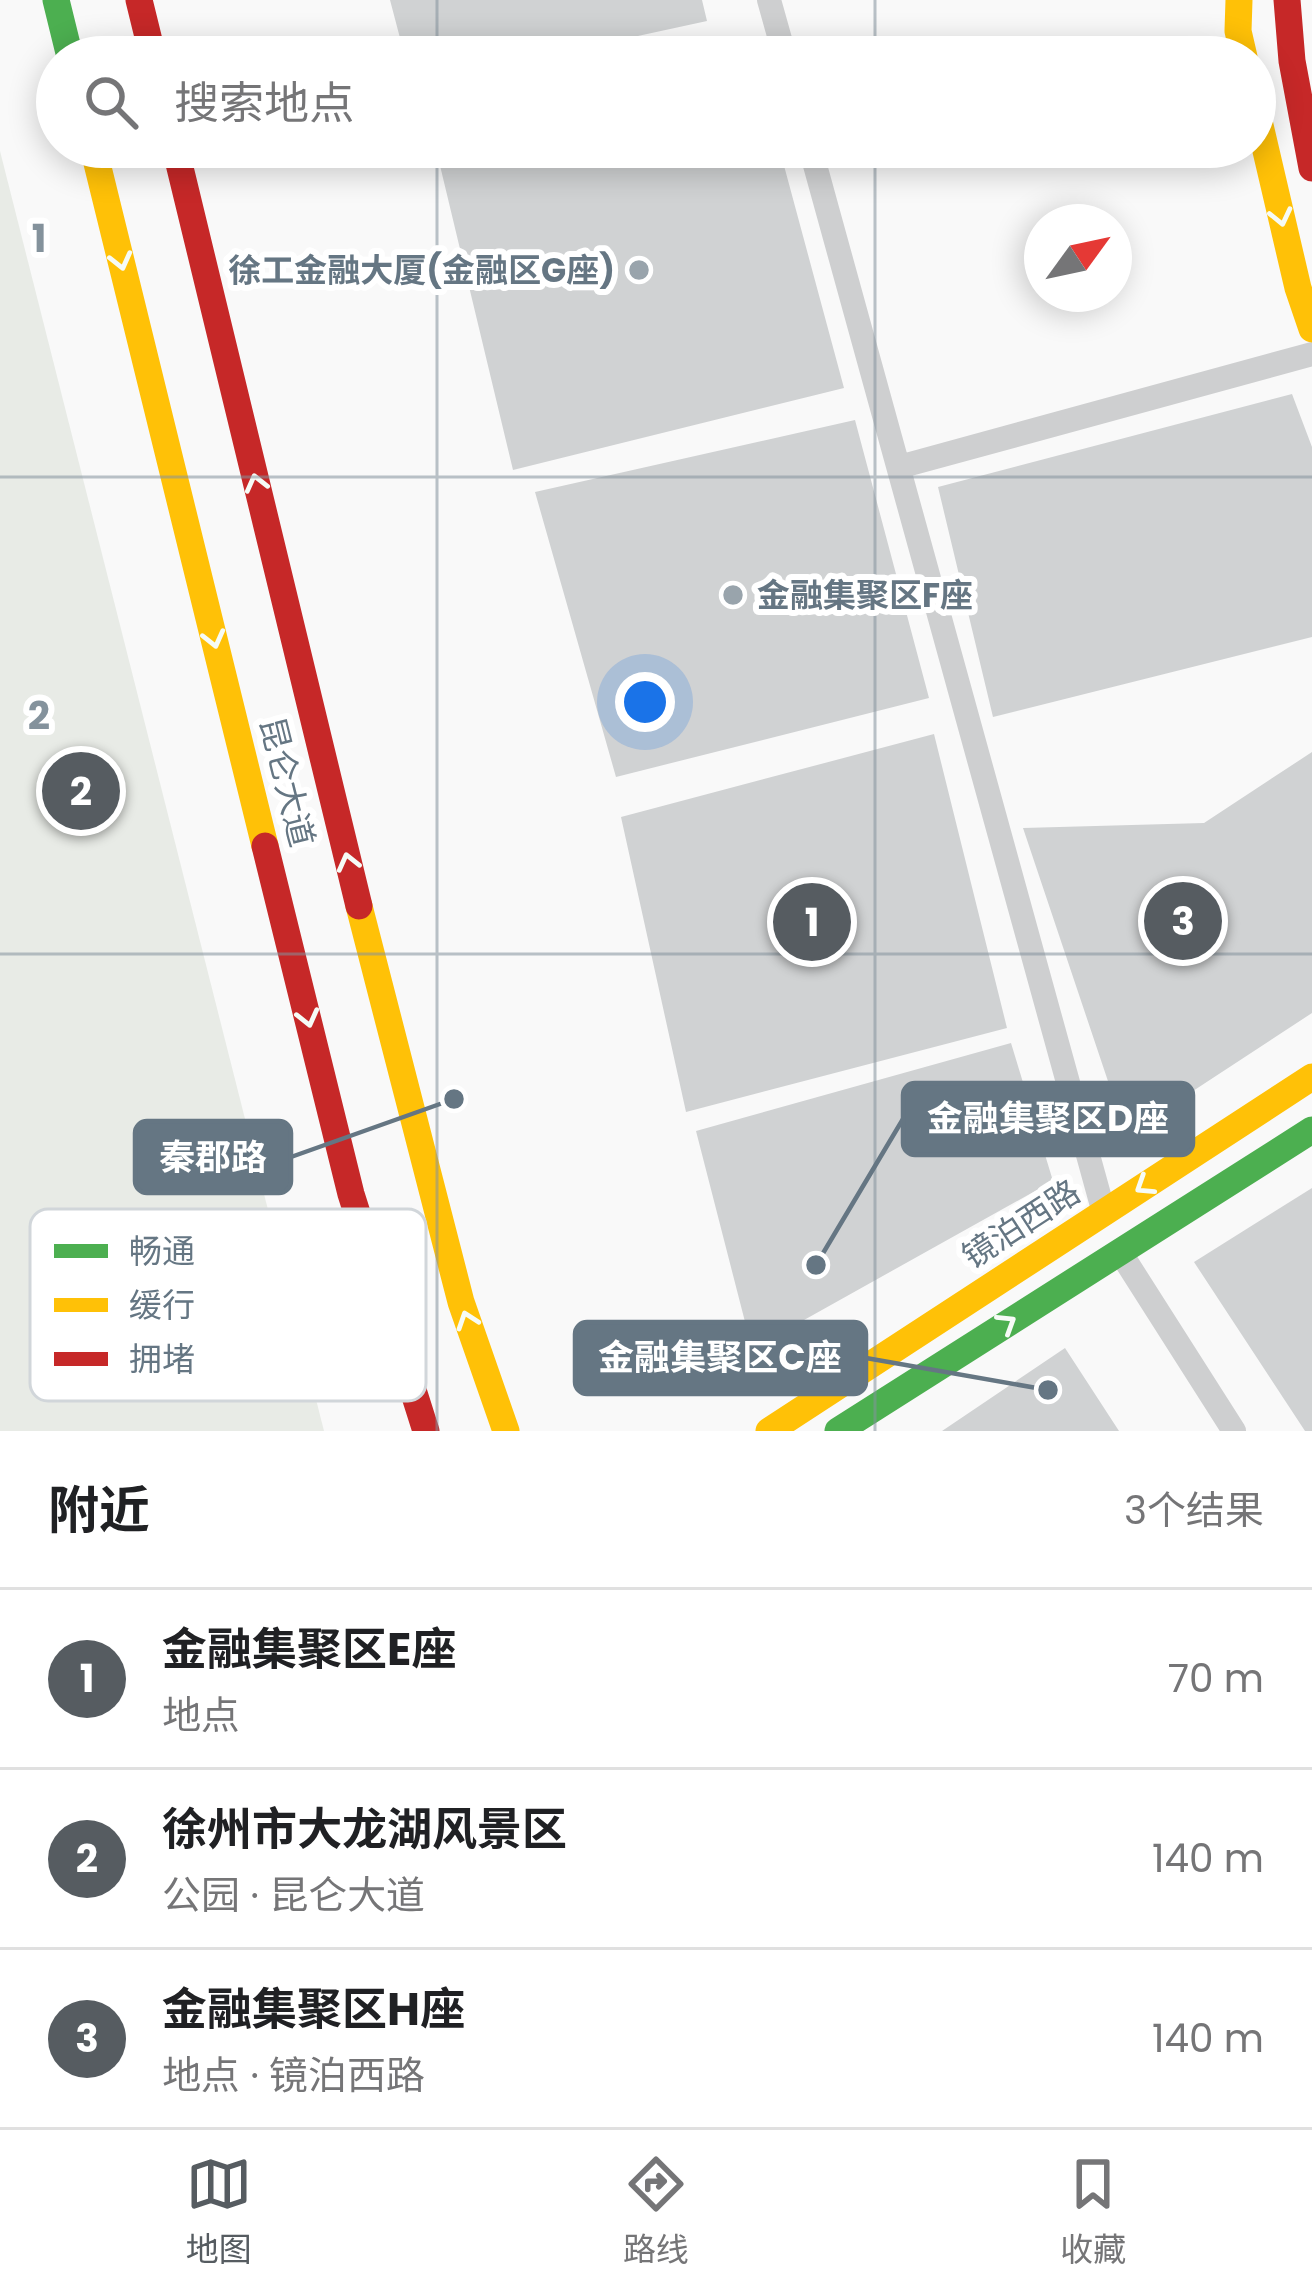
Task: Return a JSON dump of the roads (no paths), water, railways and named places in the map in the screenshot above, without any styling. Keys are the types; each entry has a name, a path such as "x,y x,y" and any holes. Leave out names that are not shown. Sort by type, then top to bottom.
{"main road":[{"path":"56,0 65,36"},
{"path":"139,0 148,36"},
{"path":"1239,0 1239,36"},
{"path":"1287,0 1292,62 1312,168"},
{"name":"昆仑大道","path":"98,168 357,1209"},
{"name":"昆仑大道","path":"180,168 390,1032 461,1302 506,1431"},
{"path":"1270,168 1312,329"},
{"name":"镜泊西路","path":"769,1431 1312,1076"},
{"path":"838,1431 1312,1130"},
{"name":"昆仑大道","path":"417,1401 426,1431"}],"street":[{"path":"769,0 779,36"},
{"path":"816,168 1104,1213"},
{"path":"899,467 1312,354"},
{"path":"1120,1252 1234,1431"}],"place":[{"name":"徐工金融大厦(金融区G座)","path":"639,270"},
{"name":"金融集聚区F座","path":"733,595"},
{"name":"徐州市大龙湖风景区","path":"81,791"},
{"name":"金融集聚区H座","path":"1183,921"},
{"name":"金融集聚区E座","path":"812,922"},
{"name":"秦郡路","path":"454,1099"},
{"name":"金融集聚区D座","path":"816,1265"},
{"name":"金融集聚区C座","path":"1048,1390"}]}
